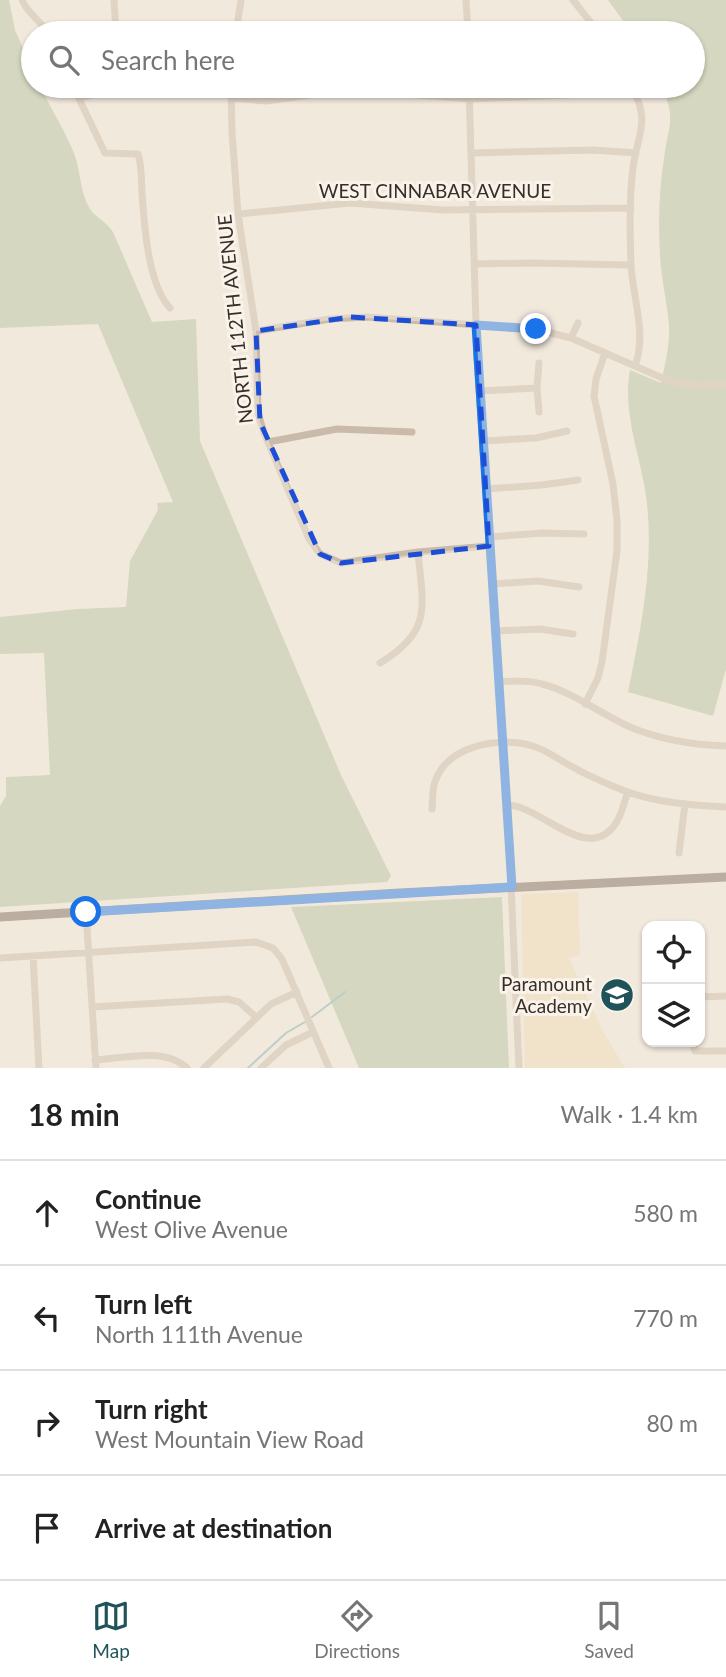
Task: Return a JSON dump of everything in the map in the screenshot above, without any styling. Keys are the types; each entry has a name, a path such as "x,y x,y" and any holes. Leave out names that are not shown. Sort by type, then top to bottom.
{"main road":[{"path":"0,917 726,877"}],"street":[{"path":"22,0 40,21"},
{"path":"114,0 115,21"},
{"path":"238,21 241,0"},
{"path":"466,0 467,21"},
{"path":"573,0 590,21"},
{"path":"79,98 105,153 138,154 155,280 160,298 170,307"},
{"path":"231,98 267,101 288,98"},
{"name":"NORTH 112TH AVENUE","path":"231,98 238,214 256,331 258,413 268,442 312,545 320,554 341,563 418,552"},
{"path":"457,98 493,98"},
{"path":"635,366 641,338 631,265 631,208 643,111 637,98"},
{"path":"470,99 479,391 512,887 519,1068"},
{"path":"472,153 593,150 636,153"},
{"name":"WEST CINNABAR AVENUE","path":"238,214 350,203 443,210 631,208"},
{"path":"475,264 631,265"},
{"path":"256,331 351,317 543,330 571,338 667,380 684,384 726,384"},
{"path":"571,338 578,323"},
{"path":"585,704 598,678 602,662 617,543 616,504 594,396 596,379 605,353"},
{"path":"539,363 539,412"},
{"path":"479,391 537,388"},
{"path":"268,442 337,429 412,432"},
{"path":"483,441 536,438 567,431"},
{"path":"486,489 578,480"},
{"path":"489,537 543,533 584,534"},
{"path":"380,663 401,651 413,638 422,617 418,552 489,546"},
{"path":"492,584 538,581 579,587"},
{"path":"495,631 540,629 572,634"},
{"path":"499,682 519,681 558,689 628,726 658,737 692,744 726,746"},
{"path":"432,809 434,783 450,760 471,748 503,744 521,744 537,748 588,775 628,792 685,804 726,807"},
{"path":"507,806 520,806 576,837 594,838 604,834 616,823 628,792"},
{"path":"679,853 685,804"},
{"path":"86,912 96,1064 163,1056 176,1059 187,1068"},
{"path":"0,958 256,943 268,945 282,959 329,1068"},
{"path":"33,956 40,1068"},
{"path":"204,1068 271,1004 297,992"},
{"path":"705,997 726,996"},
{"path":"92,1007 228,999 239,1002 256,1017"},
{"path":"261,1068 310,1024"},
{"path":"694,1047 695,1051 726,1051"}],"highlighted area":[{"path":"351,317 476,325 489,546 341,563 320,554 260,422 256,331"}],"green space":[{"path":"0,0 9,0 15,30 21,44 21,98 46,98 71,147 87,203 92,212 113,232 152,322 196,319 200,441 341,775 391,876 387,882 0,907 0,806 6,796 6,777 50,775 44,653 0,654 0,617 126,607 130,561 158,510 157,503 173,502 98,324 0,328"},
{"path":"608,0 726,0 726,669 713,716 628,692 642,619 649,545 646,496 630,418 628,386 630,370 661,383 669,340 659,219 670,114 666,98 705,98 705,21 623,21"},
{"path":"502,897 509,1068 359,1068 291,907"}],"sand":[{"path":"578,892 580,955 569,958 604,1033 625,1068 525,1068 521,894"}],"waterway":[{"path":"312,1017 345,992"},
{"path":"248,1068 286,1033 305,1022"}],"place":[{"name":"Paramount Academy","path":"617,995"}],"route":[{"path":"86,912 512,887 476,325 536,329"}]}
